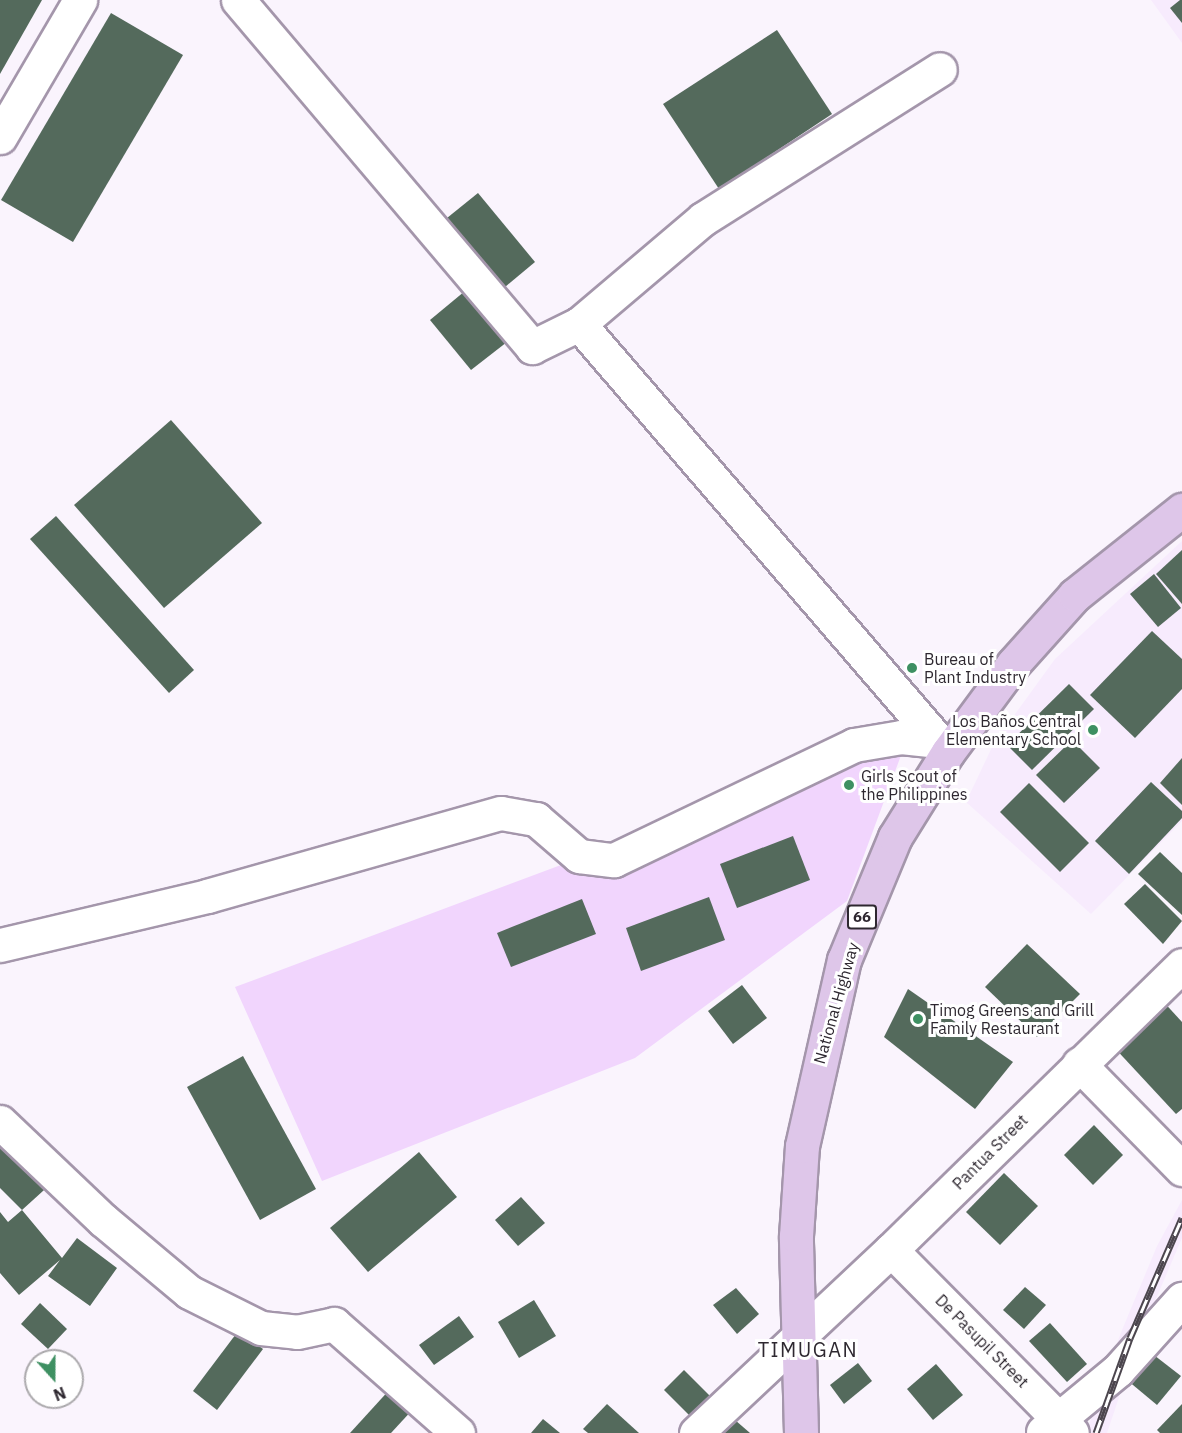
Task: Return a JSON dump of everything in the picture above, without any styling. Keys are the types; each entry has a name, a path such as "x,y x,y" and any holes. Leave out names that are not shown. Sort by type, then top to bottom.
{"main road":[{"name":"National Highway","path":"801,1433 796,1236 802,1146 844,960 895,837 943,747 1013,664 1076,595 1182,510"}],"street":[{"path":"0,137 80,0"},
{"path":"238,0 532,347 579,324 703,219 940,69"},
{"path":"579,324 943,747"},
{"path":"0,945 207,896 501,813 536,819 579,856 614,860 854,745 901,737 943,747"},
{"name":"Pantua Street","path":"696,1433 891,1250 1182,965"},
{"path":"1079,1064 1182,1169"},
{"path":"0,1122 103,1220 189,1293 261,1328 297,1332 334,1324 458,1433"},
{"name":"De Pasupil Street","path":"891,1250 1057,1427"},
{"path":"1057,1427 1118,1370 1182,1299"}],"shaded area":[{"path":"1151,0 1182,0 1182,43"},
{"name":"Los Baños Central Elementary School","path":"1182,541 1182,821 1091,914 966,802 994,743 1055,659"},
{"path":"835,740 903,750 847,901 635,1058 322,1181 235,987 652,831"},
{"path":"1182,1200 1182,1238 1138,1341 1107,1433 1086,1433 1120,1335 1157,1246"}],"building":[{"path":"0,0 42,0 0,74"},
{"path":"1182,0 1182,23 1170,8"},
{"path":"111,13 183,55 73,242 1,200"},
{"path":"777,30 832,114 719,189 663,104"},
{"path":"478,193 535,262 505,287 447,218"},
{"path":"465,291 507,342 471,370 430,320"},
{"path":"171,420 262,523 164,608 74,505"},
{"path":"56,516 194,670 169,693 30,539"},
{"path":"1182,550 1182,604 1156,574"},
{"path":"1154,574 1181,608 1158,627 1130,594"},
{"path":"1152,631 1182,659 1182,689 1135,738 1090,695"},
{"path":"1069,684 1094,709 1032,770 1007,745"},
{"path":"1072,740 1100,768 1064,803 1036,775"},
{"path":"1182,758 1182,805 1160,783"},
{"path":"1151,782 1182,811 1182,818 1129,874 1095,841"},
{"path":"1029,783 1089,843 1060,872 1000,812"},
{"path":"793,836 810,880 737,908 720,864"},
{"path":"1160,852 1182,873 1182,915 1138,874"},
{"path":"1145,884 1182,921 1163,944 1124,904"},
{"path":"709,897 725,940 641,971 626,928"},
{"path":"582,899 596,934 511,967 497,933"},
{"path":"1027,944 1080,994 1037,1037 985,987"},
{"path":"742,985 767,1018 733,1044 708,1011"},
{"path":"908,989 1013,1062 975,1109 884,1037"},
{"path":"1160,998 1182,1022 1182,1109 1176,1114 1111,1044"},
{"path":"243,1056 316,1189 260,1220 187,1087"},
{"path":"1094,1125 1123,1155 1093,1185 1064,1155"},
{"path":"11,1136 54,1181 22,1210 0,1188 0,1146"},
{"path":"419,1152 457,1197 368,1272 330,1228"},
{"path":"1004,1173 1038,1206 1000,1245 966,1212"},
{"path":"521,1197 545,1223 518,1246 495,1220"},
{"path":"22,1210 62,1258 77,1238 117,1268 90,1306 48,1276 60,1260 19,1295 0,1273 0,1212 8,1222"},
{"path":"1025,1287 1046,1305 1024,1329 1003,1310"},
{"path":"736,1288 759,1314 737,1334 713,1305"},
{"path":"534,1300 556,1336 519,1358 498,1322"},
{"path":"40,1303 67,1329 48,1349 21,1324"},
{"path":"459,1316 474,1337 434,1365 419,1345"},
{"path":"1050,1323 1087,1364 1067,1382 1029,1341"},
{"path":"239,1330 263,1349 217,1410 193,1391"},
{"path":"1150,1352 1181,1376 1157,1405 1127,1380"},
{"path":"858,1363 872,1381 844,1404 830,1385"},
{"path":"936,1364 963,1395 933,1420 907,1389"},
{"path":"684,1370 713,1399 693,1419 664,1390"},
{"path":"392,1387 415,1407 391,1433 350,1433"},
{"path":"607,1404 639,1433 588,1433 583,1429"},
{"path":"1182,1404 1182,1433 1160,1433 1157,1430"},
{"path":"543,1419 560,1433 531,1433"},
{"path":"735,1420 750,1433 723,1433"}],"railway":[{"path":"1096,1433 1130,1338 1182,1218"}],"place":[{"name":"Bureau of Plant Industry","path":"912,668"},
{"name":"Los Baños Central Elementary School","path":"1093,730"},
{"name":"Girls Scout of the Philippines","path":"849,785"},
{"name":"Timog Greens and Grill Family Restaurant","path":"918,1019"}],"district":[{"name":"TIMUGAN","path":"808,1349"}]}
